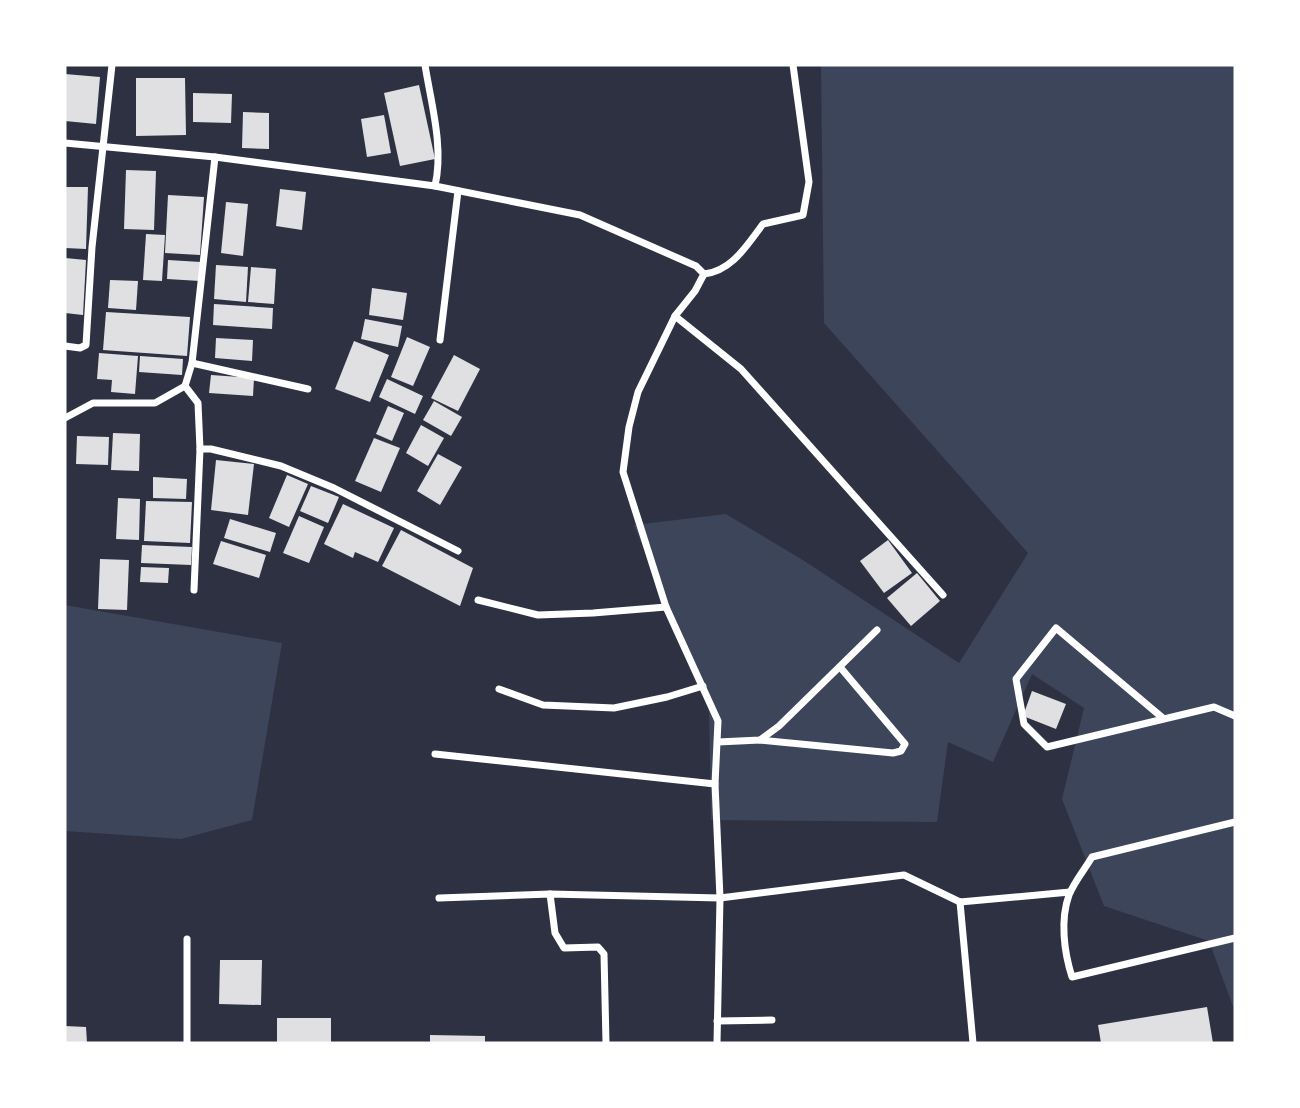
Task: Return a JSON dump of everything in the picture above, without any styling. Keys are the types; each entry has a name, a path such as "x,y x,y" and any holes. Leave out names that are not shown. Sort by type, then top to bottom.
{"street":[{"path":"65,346 80,348 86,345 92,247 112,65"},
{"path":"425,65 439,169 435,186"},
{"path":"704,274 717,272 741,254 763,224 803,215 809,182 793,65"},
{"path":"65,143 215,157 435,186 580,215 696,266 704,274"},
{"path":"65,418 93,403 155,403 185,386 192,363 215,157"},
{"path":"440,340 458,191"},
{"path":"704,274 676,316 638,392 629,427 623,472 666,607 718,722 715,785 720,898 716,1043"},
{"path":"676,316 741,369 943,595"},
{"path":"192,363 308,389"},
{"path":"185,386 198,403 200,449 194,590"},
{"path":"200,449 211,449 281,466 334,488 458,551"},
{"path":"478,600 538,615 666,607"},
{"path":"1164,719 1056,628 1016,679 1024,724 1047,747 1164,719 1214,707 1235,716"},
{"path":"760,740 779,726 877,630"},
{"path":"718,741 760,740 893,753 901,751 905,744 840,667"},
{"path":"499,689 543,705 614,708 704,686"},
{"path":"435,754 715,785"},
{"path":"1235,822 1092,857 1070,892 1066,908 1065,955 1072,977 1235,938"},
{"path":"439,898 550,894 720,898 904,875 960,902 1070,892"},
{"path":"550,894 555,933 564,947 598,947 604,954 606,1043"},
{"path":"960,902 973,1043"},
{"path":"187,939 187,1043"},
{"path":"717,1021 772,1020"}],"shaded area":[{"path":"821,65 1235,65 1235,1012 1209,941 1104,906 1062,799 1084,708 1032,674 993,762 948,742 937,822 711,820 709,710 634,525 726,514 806,562 959,663 1028,553 824,323"},
{"path":"65,605 282,643 252,820 181,839 65,831"}],"building":[{"path":"65,74 100,77 96,124 65,121"},
{"path":"136,78 185,78 186,135 136,136"},
{"path":"419,85 435,159 400,166 384,93"},
{"path":"193,93 232,94 231,123 193,122"},
{"path":"243,112 269,113 269,149 242,148"},
{"path":"384,115 391,153 367,157 361,119"},
{"path":"126,170 156,171 154,230 124,229"},
{"path":"65,187 88,187 86,249 65,248"},
{"path":"280,189 306,192 302,230 276,226"},
{"path":"168,195 204,197 200,255 165,253"},
{"path":"226,202 248,204 243,256 221,253"},
{"path":"146,234 165,235 162,281 143,280"},
{"path":"65,258 86,260 83,315 65,313"},
{"path":"168,260 201,262 200,281 167,279"},
{"path":"216,265 248,267 246,302 214,299"},
{"path":"251,267 276,269 274,304 248,302"},
{"path":"110,280 138,281 136,310 108,308"},
{"path":"372,288 407,293 403,320 369,315"},
{"path":"214,304 273,308 272,329 213,325"},
{"path":"106,312 190,317 187,356 103,350"},
{"path":"365,319 402,326 398,347 361,339"},
{"path":"407,337 430,347 413,386 391,377"},
{"path":"216,338 253,340 252,361 215,358"},
{"path":"354,341 389,355 370,402 335,389"},
{"path":"99,353 138,356 135,394 111,392 112,380 97,379"},
{"path":"454,355 480,369 458,411 431,398"},
{"path":"140,356 183,359 182,375 139,372"},
{"path":"211,375 254,378 253,396 209,393"},
{"path":"387,379 423,396 415,414 379,397"},
{"path":"434,401 462,417 451,436 423,420"},
{"path":"388,406 404,413 392,441 376,434"},
{"path":"421,425 444,438 428,466 406,453"},
{"path":"113,433 140,434 139,471 111,470"},
{"path":"77,436 109,437 108,465 76,464"},
{"path":"374,438 400,448 381,492 355,481"},
{"path":"438,454 462,467 440,505 417,491"},
{"path":"216,460 254,464 248,515 211,510"},
{"path":"287,475 308,484 289,527 269,518"},
{"path":"153,477 187,479 186,499 153,498"},
{"path":"311,486 339,497 328,523 300,511"},
{"path":"118,498 140,499 139,540 116,539"},
{"path":"146,501 192,502 190,543 144,541"},
{"path":"343,504 394,528 378,562 355,552 353,558 324,544"},
{"path":"299,516 324,527 309,563 283,553"},
{"path":"230,519 276,533 270,552 224,538"},
{"path":"401,530 473,568 460,606 382,566"},
{"path":"888,540 912,573 884,593 860,561"},
{"path":"221,541 266,555 259,578 213,564"},
{"path":"142,545 192,547 191,565 141,563"},
{"path":"100,559 129,560 127,610 98,609"},
{"path":"141,567 169,568 168,583 140,582"},
{"path":"917,573 940,601 911,626 887,598"},
{"path":"1032,691 1066,704 1056,729 1023,716"},
{"path":"220,960 262,960 261,1005 219,1004"},
{"path":"1207,1007 1213,1043 1101,1043 1098,1025"},
{"path":"277,1018 331,1018 331,1043 277,1043"},
{"path":"65,1026 86,1027 87,1043 65,1043"},
{"path":"430,1035 485,1036 485,1043 430,1043"}]}
